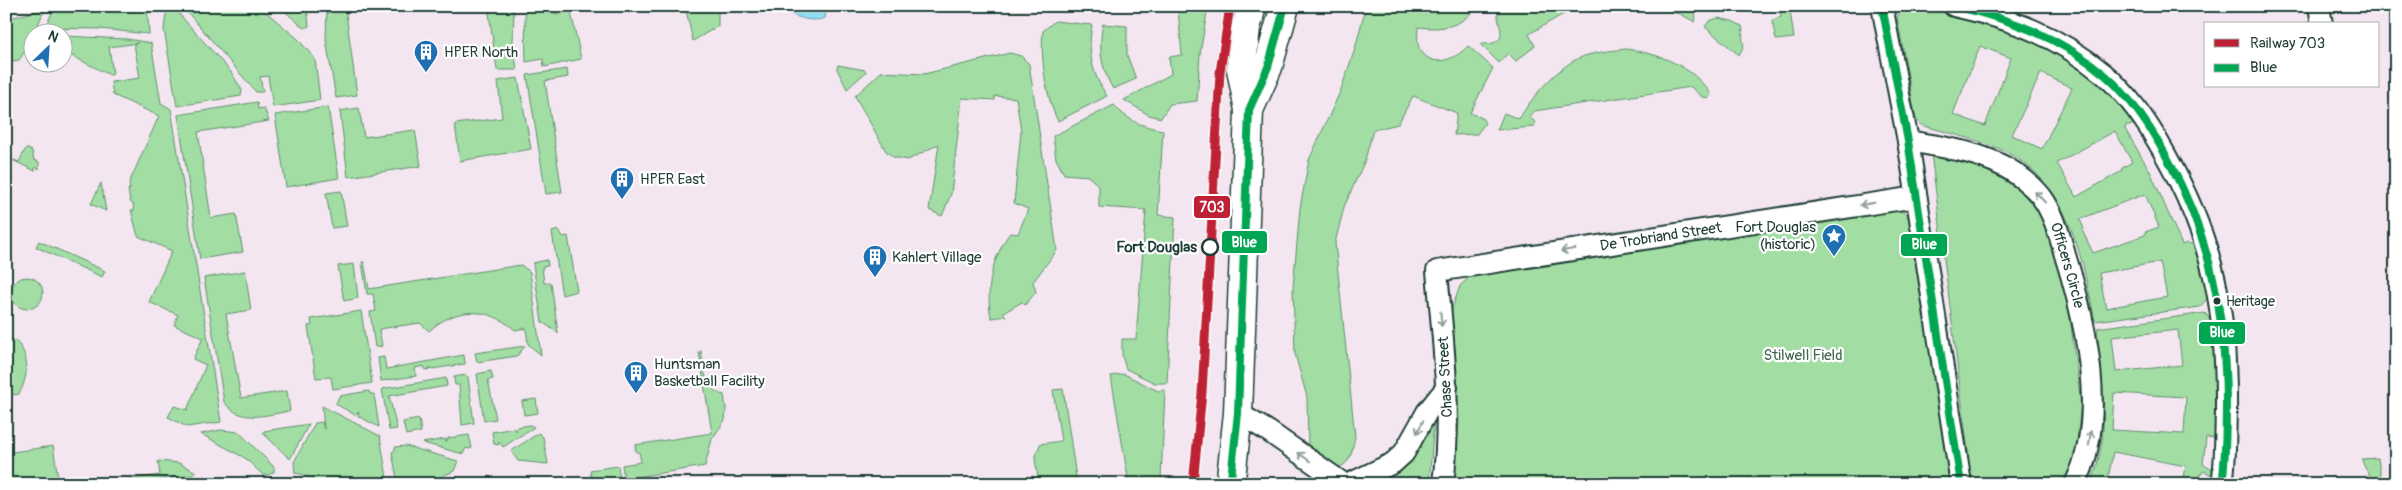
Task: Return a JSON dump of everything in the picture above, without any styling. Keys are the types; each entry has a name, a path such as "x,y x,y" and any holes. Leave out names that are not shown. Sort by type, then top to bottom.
{"main road":[{"path":"1231,482 1238,414 1249,110 1241,69 1246,28 1252,6"},
{"path":"1261,81 1260,32 1265,6"},
{"path":"1249,110 1268,67 1285,6"}],"street":[{"path":"1882,6 1908,141 1961,484"},
{"path":"1954,6 2013,21 2071,50 2105,75 2129,100 2141,114 2159,143 2191,204 2206,241 2222,308 2226,379 2225,468 2222,484"},
{"path":"2319,6 2322,22"},
{"name":"Officers Circle","path":"1908,141 1963,150 1996,163 2016,174 2044,200 2051,213 2074,283 2084,329 2092,393 2091,430 2085,465 2075,484"},
{"name":"De Trobriand Street","path":"1437,271 1916,197"},
{"name":"Chase Street","path":"1437,271 1447,387 1448,426 1443,484"},
{"path":"1349,484 1394,463 1404,453 1427,412 1447,387"},
{"path":"1238,414 1268,431 1344,484"}],"green space":[{"path":"1669,5 1686,7 1692,10 1695,15 1695,22 1680,14 1646,6"},
{"path":"55,6 147,6 149,34 72,28 72,22 48,22"},
{"path":"172,6 231,72 242,90 241,96 177,106 164,29 167,7"},
{"path":"182,6 259,6 298,39 315,59 320,100 273,107 268,76 260,77 263,92 256,92"},
{"path":"279,6 307,6 309,26 304,28"},
{"path":"327,6 345,6 357,95 336,98 326,40"},
{"path":"488,6 514,6 513,42 517,70 497,70"},
{"path":"527,6 554,6 555,14 571,12 581,59 544,67 543,59 526,62 525,16"},
{"path":"685,6 718,6 718,26 693,41"},
{"path":"1169,6 1208,6 1200,54 1197,101 1170,104 1161,118 1149,115 1124,100 1171,74 1169,57 1182,55 1178,9"},
{"path":"1366,6 1477,6 1465,19 1451,26 1436,28 1418,27 1418,46 1426,56 1438,61 1457,55 1468,46 1493,68 1470,113 1482,118 1485,123 1477,134 1454,135 1457,113 1413,96 1398,124 1373,130 1365,160 1344,207 1335,243 1355,437 1349,459 1343,466 1338,468 1317,457 1308,446 1307,397 1295,354 1293,288 1300,208 1309,160 1340,92 1355,49"},
{"path":"1503,6 1525,8 1536,6 1589,7 1567,12 1529,34 1535,46 1516,61 1508,53 1499,63 1480,44 1491,44 1500,38 1501,31 1498,14"},
{"path":"1784,6 1814,6 1790,11 1794,38 1776,40 1772,20 1781,17 1780,9"},
{"path":"1905,6 1917,7 1954,14 2009,29 2057,51 2100,82 2120,102 2138,125 2126,125 2125,129 2150,171 2182,245 2187,243 2198,246 2210,295 2200,307 2095,321 2078,247 2069,223 2043,181 2025,164 2002,150 1973,139 1921,125 1916,119 1897,17","holes":["1980,46 2011,58 1985,126 1953,114","2041,73 2072,88 2042,149 2012,135","2115,131 2132,162 2121,169 2122,171 2076,197 2057,163","2145,194 2159,227 2145,232 2145,235 2093,253 2082,230 2084,229 2080,219","2160,262 2167,297 2106,308 2099,273"]},
{"path":"45,9 39,22 22,22 22,56 19,60 6,62 6,19"},
{"path":"1718,18 1732,21 1742,26 1744,45 1739,55 1705,27 1709,21"},
{"path":"1055,21 1092,25 1090,44 1092,62 1094,71 1107,96 1058,121 1047,89 1042,53 1043,31"},
{"path":"1103,24 1127,26 1127,55 1136,79 1113,89 1103,66 1101,41"},
{"path":"72,36 127,39 151,43 161,103 171,109 221,422 187,427 168,417 174,406 187,410 206,365 193,359 203,338 174,325 178,315 149,302 172,251 138,236 131,210 134,211 133,204 130,202 128,189 130,190 129,183 159,116 113,95 111,82 140,78 134,44 138,43 109,47 113,74 110,75 72,56"},
{"path":"1626,49 1651,54 1674,62 1694,75 1703,84 1711,94 1709,98 1702,97 1691,87 1534,111 1529,117 1535,122 1534,127 1497,130 1504,113 1519,119 1544,85 1568,64 1589,55"},
{"path":"1010,53 1021,56 1029,64 1057,250 1033,282 1036,292 1025,305 1022,302 1003,313 1006,316 991,318 989,296 991,276 997,256 1010,233 1018,234 1028,209 1014,203 1021,131 1016,98 995,96 995,100 962,98 951,194 942,216 929,210 939,144 908,160 893,157 886,151 855,96 881,72 924,74"},
{"path":"838,65 865,70 866,72 847,89 837,69"},
{"path":"567,69 568,77 545,81 562,192 546,194 527,75"},
{"path":"518,78 531,149 460,161 455,124 502,118 498,81"},
{"path":"257,102 258,109 264,108 269,121 198,132 211,218 236,214 243,252 200,259 178,115"},
{"path":"1114,105 1124,115 1136,122 1163,130 1158,215 1175,217 1167,383 1155,383 1126,369 1122,356 1122,339 1136,339 1146,210 1099,207 1099,186 1088,176 1064,174 1056,159 1053,136"},
{"path":"328,107 339,178 286,187 275,115"},
{"path":"359,108 364,137 415,130 421,166 348,177 340,111"},
{"path":"26,148 32,151 34,160 39,162 39,169 35,167 35,171 6,157 6,153 10,155 9,158 19,162"},
{"path":"1931,153 1984,166 2015,182 2041,210 2066,286 2081,404 2075,460 2066,484 1972,484"},
{"path":"101,183 106,211 91,204"},
{"path":"341,191 347,226 332,228 326,193"},
{"name":"Stilwell Field","path":"1896,210 1904,212 1910,220 1934,355 1953,484 1454,484 1459,422 1455,349 1448,320 1460,286 1472,274"},
{"path":"559,230 563,237 568,236 577,291 562,295 552,232"},
{"path":"39,241 105,271 102,277 36,247"},
{"path":"547,260 548,266 542,267 544,283 551,283 558,333 542,322 534,271 533,263"},
{"path":"362,262 364,262 369,289 521,265 530,272 541,355 528,344 526,328 515,330 505,322 494,317 472,312 450,317 429,331 420,323 379,329 382,346 375,347 370,312 376,311 373,294 367,294"},
{"path":"354,264 358,298 344,301 338,266"},
{"path":"245,271 251,310 226,314 241,398 287,391 290,411 263,416 246,416 231,409 224,402 204,278"},
{"path":"27,277 38,282 43,293 38,304 27,309 16,304 11,293 16,282"},
{"path":"361,311 372,383 333,389 331,377 316,378 308,326 312,325 311,319"},
{"path":"2205,313 2211,322 2215,336 2218,391 2217,438 2206,437 2203,464 2215,472 2214,476 2204,471 2200,474 2199,484 2183,484 2186,466 2113,452 2107,484 2090,484 2097,466 2101,447 2104,407 2097,328","holes":["2178,330 2182,365 2116,372 2112,337","2114,393 2186,397 2184,434 2112,430"]},
{"path":"6,335 20,346 26,360 26,369 23,386 19,394 6,396"},
{"path":"525,346 517,356 477,362 475,353"},
{"path":"701,351 706,378 712,389 724,395 726,409 725,420 712,439 705,466 624,479 622,465 641,462 635,445 712,433 699,352"},
{"path":"464,355 465,364 425,370 424,366 415,368 416,376 381,381 378,358 384,357 386,369"},
{"path":"491,371 493,379 488,380 496,419 484,421 477,374"},
{"path":"1124,374 1158,391 1165,390 1161,479 1170,479 1170,484 1129,484 1111,376"},
{"path":"466,375 468,377 474,423 462,425 459,385 455,385 454,377"},
{"path":"446,378 447,386 389,396 397,429 389,430 382,389"},
{"path":"1063,389 1077,484 1039,484 1035,459 1040,444 1061,441 1053,390"},
{"path":"369,391 370,394 374,394 379,427 358,416 359,412 355,415 336,404 339,396"},
{"path":"536,399 538,413 524,415 522,401"},
{"path":"322,406 380,436 388,484 314,484 305,475 295,473 294,462 315,423 322,422 324,429"},
{"path":"419,419 421,432 406,435 403,422"},
{"path":"1434,420 1429,484 1375,484 1377,480"},
{"path":"309,424 290,459 263,433 264,431"},
{"path":"530,425 534,427 503,447 499,442 498,445 494,444 492,432 514,428 516,431 517,427"},
{"path":"221,430 239,432 274,467 274,472 263,475 245,458 201,434"},
{"path":"539,433 543,437 548,464 518,461 511,451"},
{"path":"469,435 472,448 466,448 463,454 423,443 445,439 446,442 448,438"},
{"path":"53,446 59,484 6,484 6,453"},
{"path":"406,446 458,461 454,471 425,484 398,484 392,452 395,450 395,447"},
{"path":"2378,458 2382,484 2373,484 2362,459"},
{"path":"158,461 179,463 196,472 193,475 135,484 120,484 120,481 160,475"},
{"path":"618,466 620,479 603,482 591,477 590,470"}],"water":[{"path":"783,6 817,6 826,10 825,18 809,20 802,18 791,14"}],"rail line":[{"name":"703","path":"1193,484 1202,393 1220,72 1230,6"}],"transit line":[{"name":"Blue","path":"1233,484 1231,478 1238,413 1249,110 1268,67 1285,6"},
{"name":"Blue","path":"1882,6 1908,141 1961,484"},
{"name":"Blue","path":"1955,6 1996,17 2034,31 2071,50 2088,62 2125,94 2142,116 2170,163 2196,221 2213,278 2219,307 2223,337 2226,400 2222,484"}],"place":[{"name":"HPER North","path":"426,73"},
{"name":"HPER East","path":"622,200"},
{"name":"Fort Douglas","path":"1210,247"},
{"name":"Fort Douglas (historic)","path":"1834,257"},
{"name":"Kahlert Village","path":"875,278"},
{"name":"Heritage","path":"2217,301"},
{"name":"Huntsman Basketball Facility","path":"636,394"}]}
